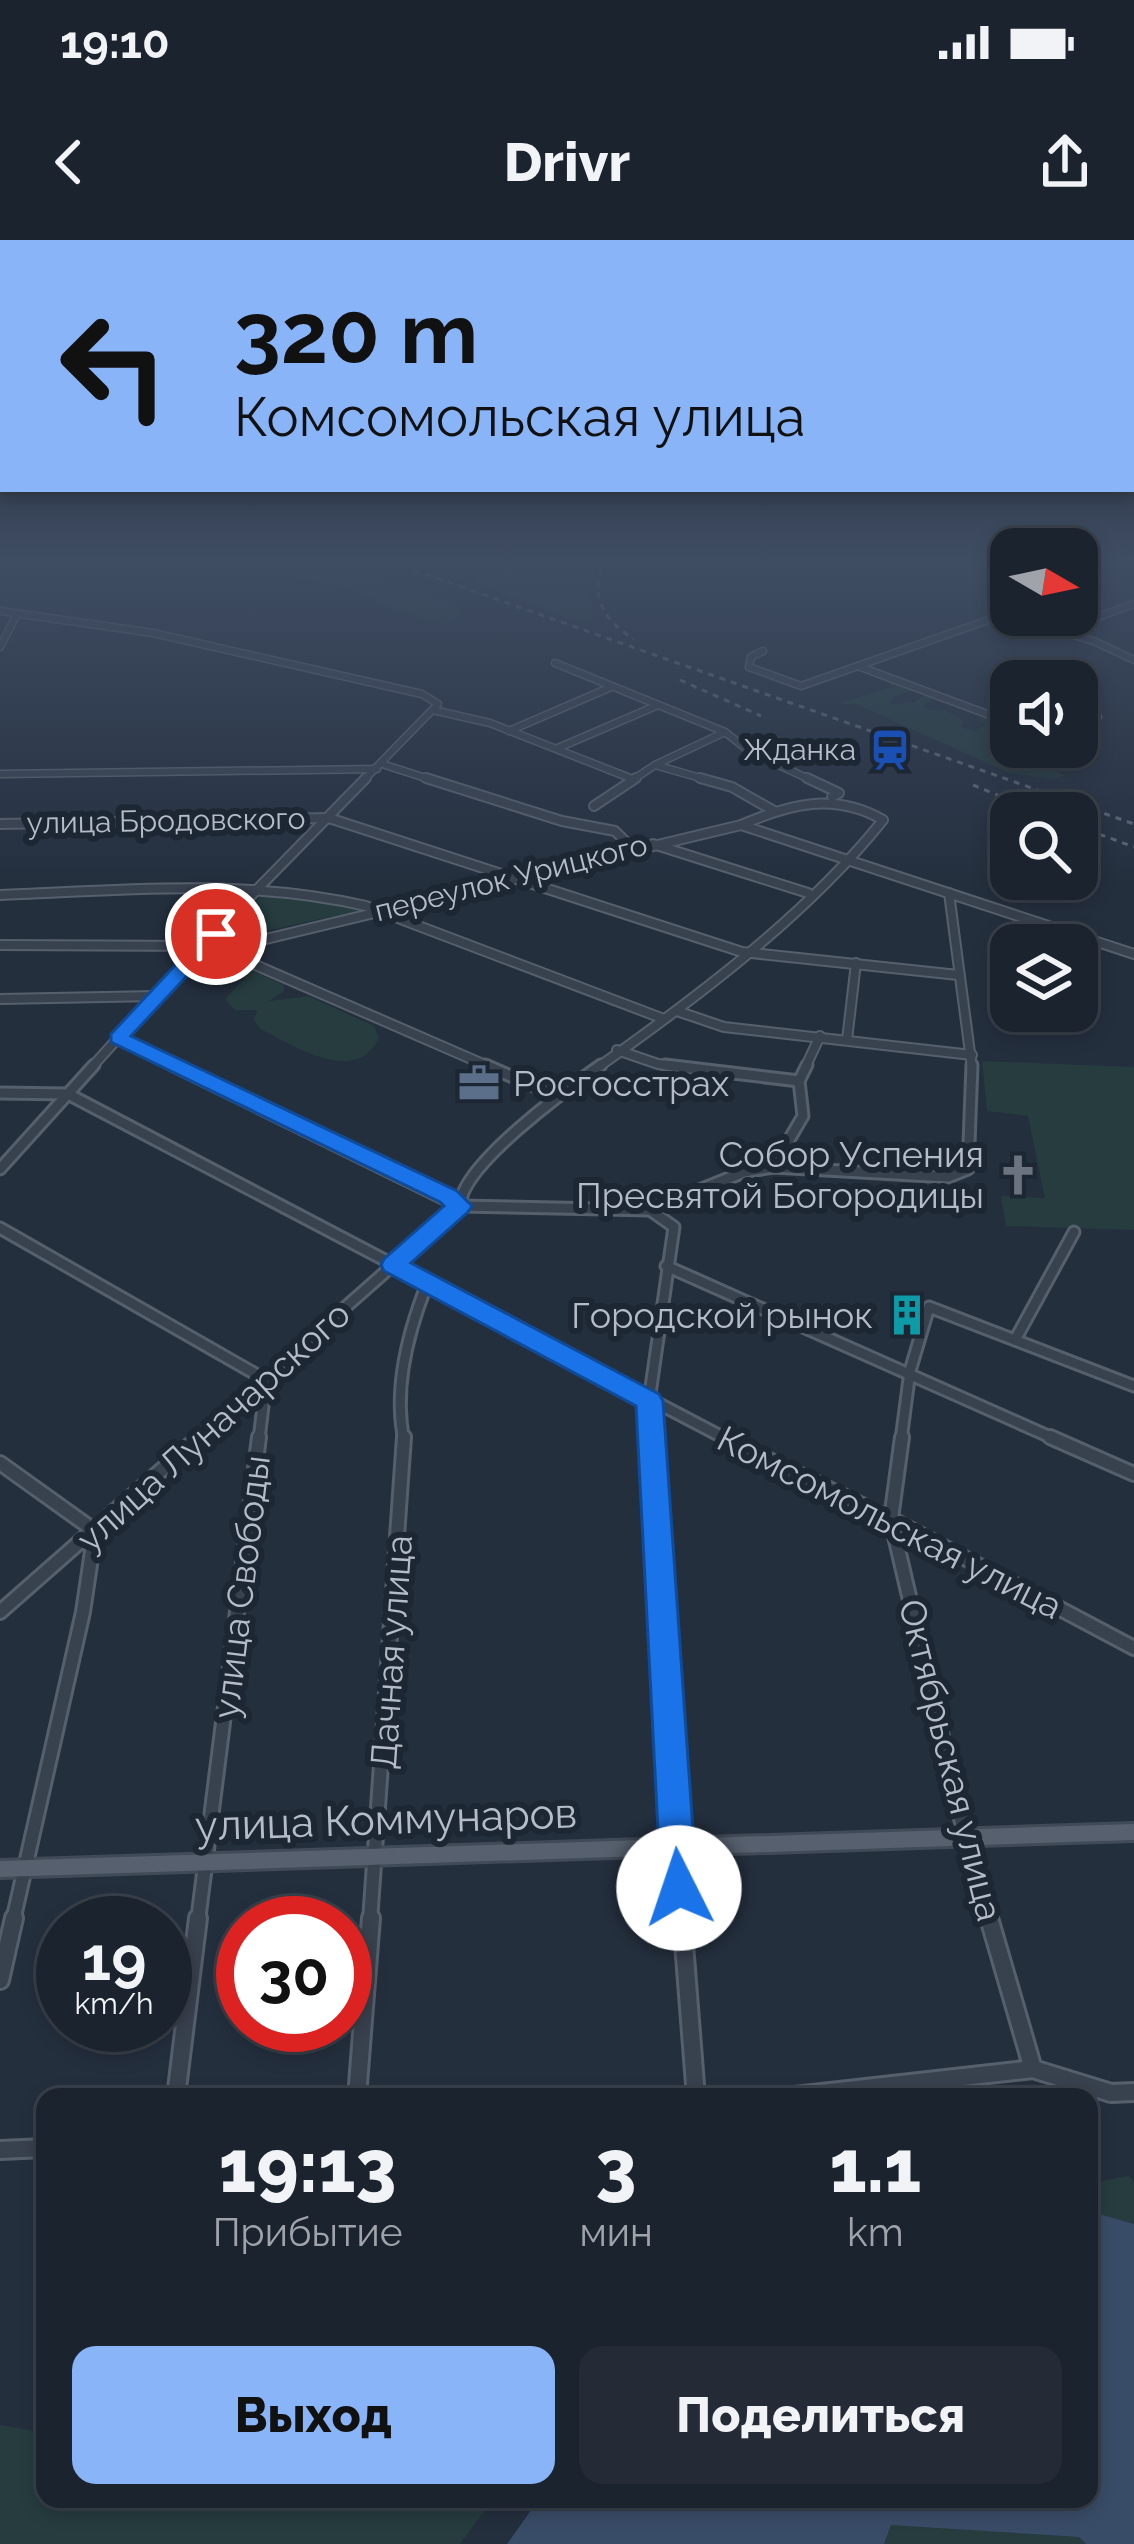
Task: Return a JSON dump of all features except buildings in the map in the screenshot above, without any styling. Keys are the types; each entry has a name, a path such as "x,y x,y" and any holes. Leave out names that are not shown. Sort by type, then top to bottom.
{"main road":[{"name":"улица Коммунаров","path":"0,1869 1134,1832"}],"street":[{"path":"280,666 435,705 631,778"},
{"path":"559,666 725,731 749,751 839,793 829,798"},
{"path":"749,666 801,686 858,666 990,715"},
{"path":"509,731 611,687"},
{"path":"0,1169 191,957 380,767 435,705"},
{"path":"558,748 658,705"},
{"path":"594,806 631,778 725,731"},
{"path":"656,765 732,787 774,812"},
{"path":"0,774 380,767 562,821 615,831 634,850"},
{"path":"829,798 850,801 883,820 851,860"},
{"name":"переулок Урицкого","path":"191,957 741,825 829,798"},
{"name":"улица Бродовского","path":"0,824 329,818 742,952 958,975"},
{"path":"741,825 1134,953"},
{"path":"653,844 808,893"},
{"name":"улица Луначарского","path":"0,1612 460,1206 460,1194 472,1176 557,1096 677,1011 851,860"},
{"path":"0,895 261,887 382,910 401,923 664,1019"},
{"path":"118,1038 460,1206 650,1210 744,1172 773,1167 948,1177 968,1169 975,1135 972,1055 950,893"},
{"path":"216,934 218,941 240,944"},
{"path":"0,945 204,946"},
{"path":"218,949 557,1096"},
{"path":"848,1040 856,963"},
{"path":"0,999 156,996"},
{"path":"677,1011 724,1027 972,1055"},
{"path":"773,1167 808,1113 800,1081 820,1036"},
{"path":"617,1050 658,1064 800,1081"},
{"name":"Комсомольская улица","path":"0,1093 68,1094 650,1401 1134,1648"},
{"path":"650,1210 674,1227 650,1401 695,2088"},
{"path":"0,1228 266,1380"},
{"path":"1074,1232 1015,1340 1134,1386"},
{"path":"666,1266 1134,1474"},
{"name":"Дачная улица","path":"359,2088 406,1442 398,1411 412,1323 427,1284"},
{"name":"Октябрьская улица","path":"1015,1340 929,1307 910,1371 891,1520 966,1840 1033,2069"},
{"name":"улица Свободы","path":"177,2088 266,1380"},
{"path":"0,1462 95,1531 83,1612 0,1980"},
{"path":"865,2088 1033,2069 1095,2088"},
{"path":"1098,2089 1134,2092"},
{"path":"0,2150 36,2148"}],"green space":[{"path":"884,680 914,690 895,696 890,704 913,703 925,695 934,698 921,707 949,712 964,722 961,727 983,734 975,730 986,725 977,720 990,718 990,764 856,704 837,704 892,687"},
{"path":"998,768 1051,768 1064,775 1084,772 1050,779"},
{"path":"265,893 363,910 232,938 223,935"},
{"path":"246,968 284,985 284,991 269,1001 308,996 374,1026 379,1038 355,1060 340,1061 306,1052 260,1029 254,1020 257,1010 235,1010 225,999 245,978"},
{"path":"982,1061 1134,1067 1134,1230 1006,1226 1001,1196 1045,1198 1028,1116 987,1111"},
{"path":"1129,2176 1134,2182 1134,2224 1098,2214 1098,2181"},
{"path":"0,2425 36,2431 36,2508 486,2508 460,2544 0,2544"},
{"path":"891,2524 1079,2537 1086,2544 884,2544"}],"water":[{"path":"1098,2214 1134,2224 1134,2544 1086,2544 1079,2537 891,2525 884,2544 507,2544 533,2508 1098,2508"}],"railway":[{"path":"685,666 1134,824"},
{"path":"680,680 761,716"},
{"path":"973,785 990,792"},
{"path":"1098,834 1134,847"}],"place":[{"name":"Жданка","path":"890,750"},
{"name":"Росгосстрах","path":"479,1083"},
{"name":"Собор Успения Пресвятой Богородицы","path":"1018,1175"},
{"name":"Городской рынок","path":"907,1315"}],"route":[{"path":"216,934 118,1038 448,1197 460,1206 393,1265 650,1401 679,1888"}]}
